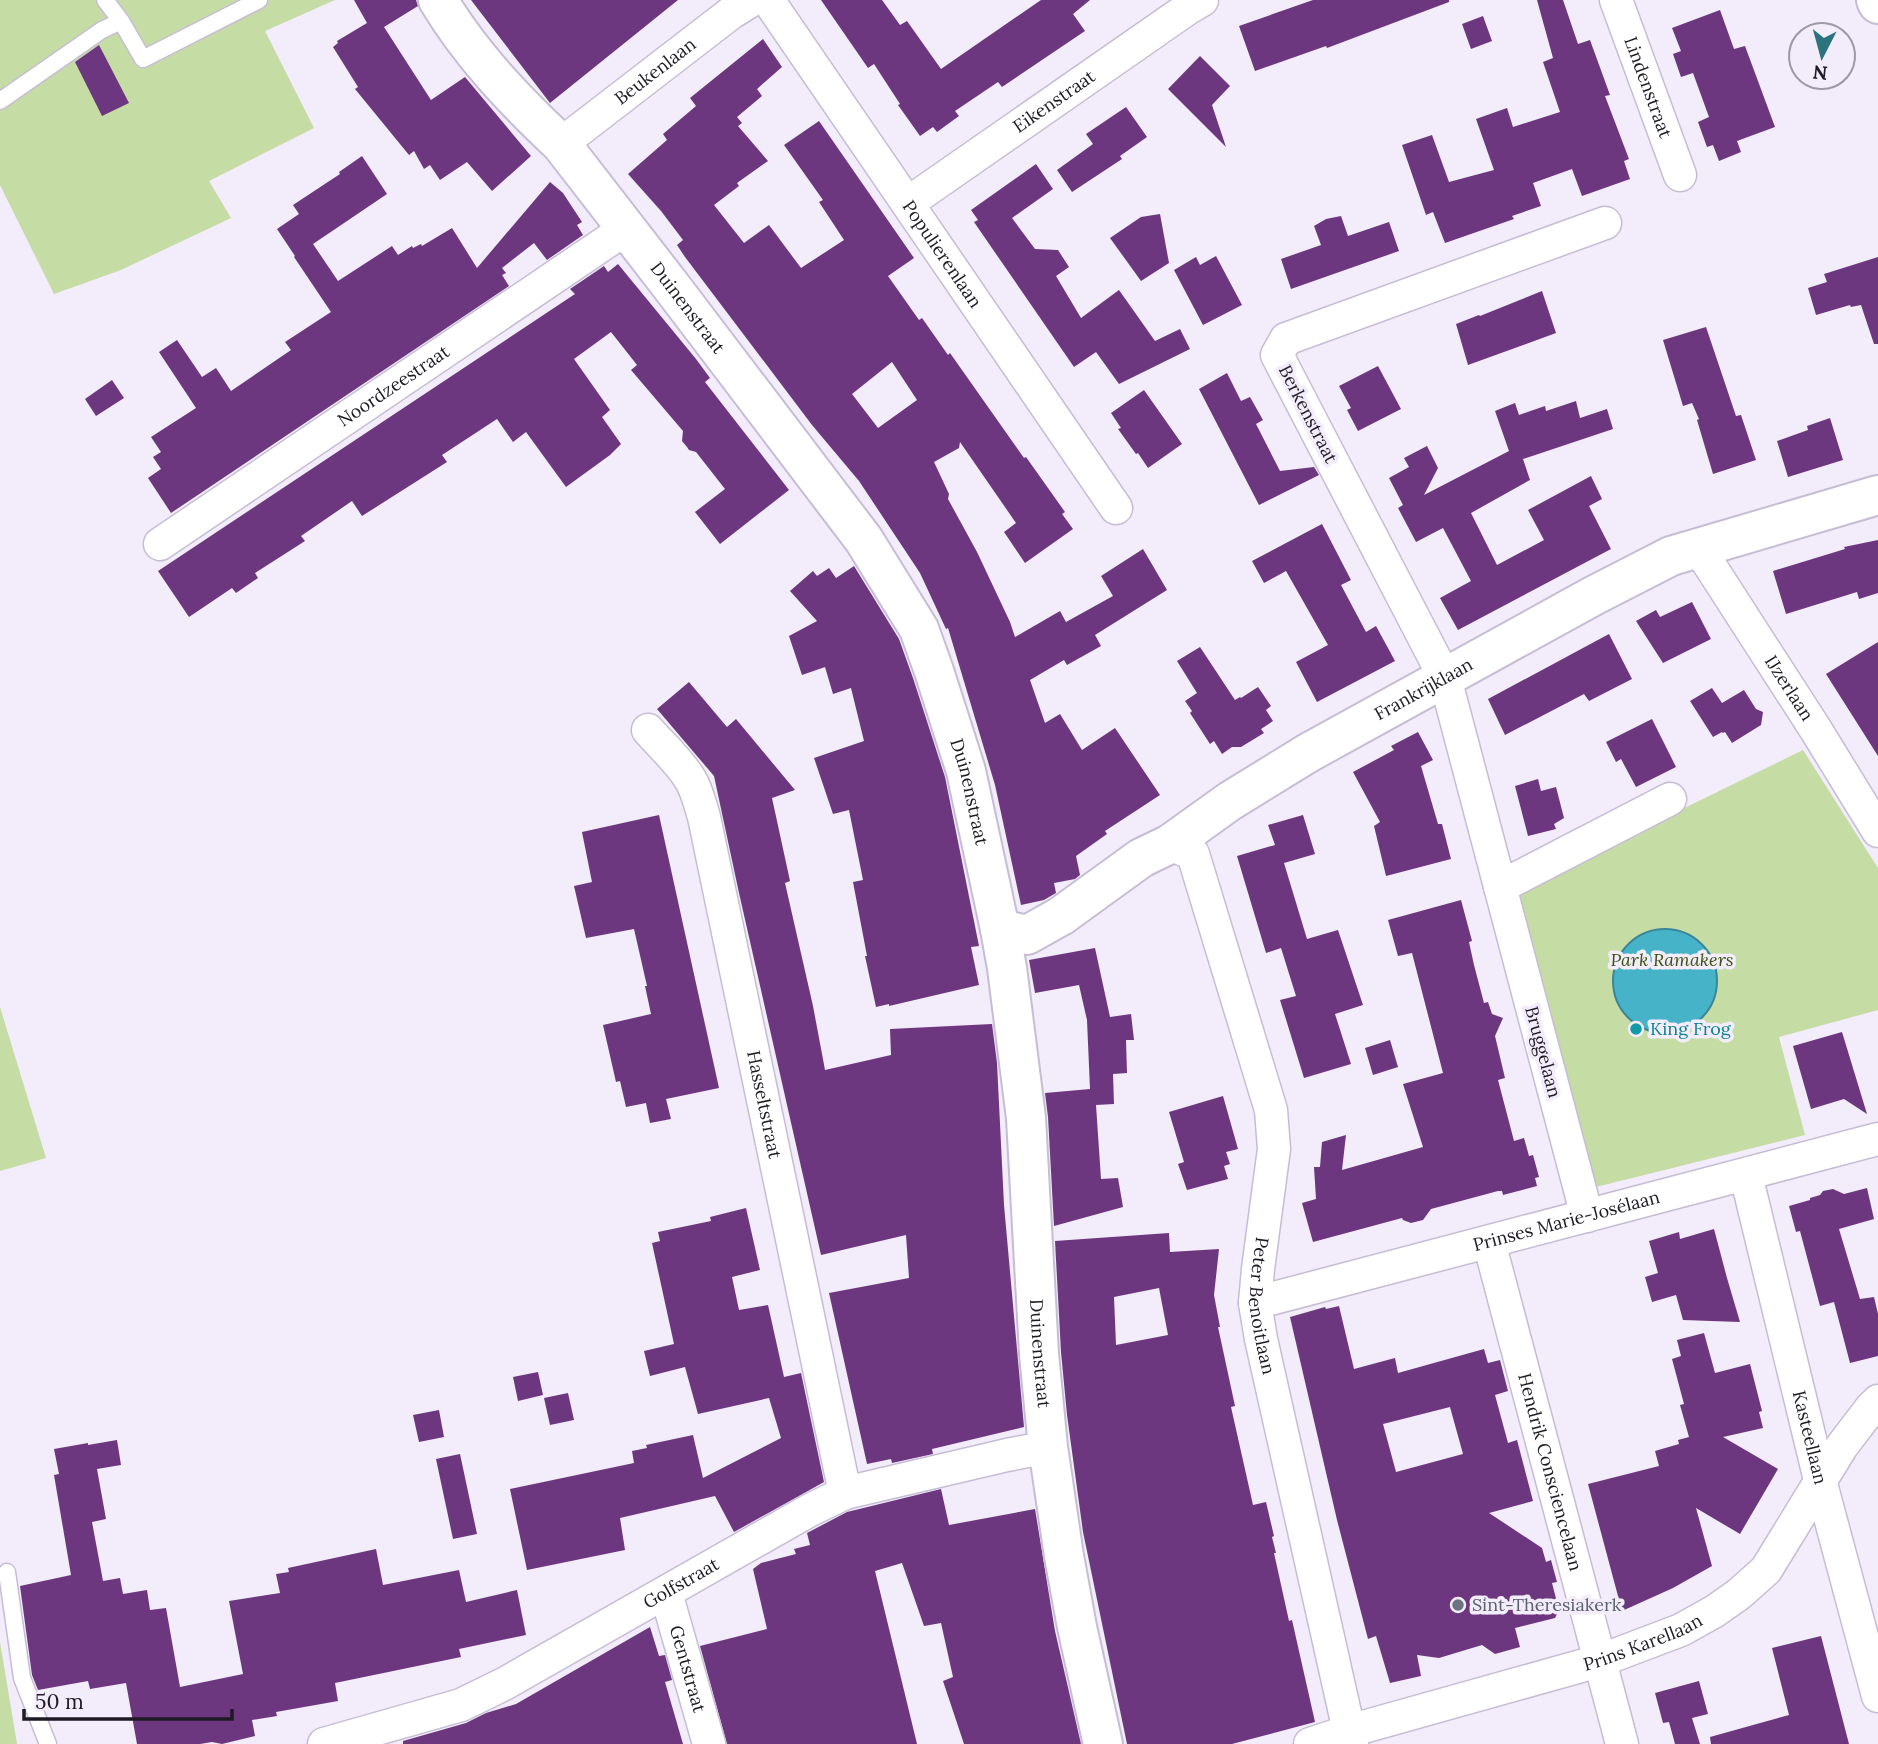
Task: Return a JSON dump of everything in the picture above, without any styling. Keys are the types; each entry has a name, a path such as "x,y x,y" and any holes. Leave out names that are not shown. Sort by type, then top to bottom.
{"street":[{"name":"Duinenstraat","path":"438,0 455,28 488,69 522,108 561,144 626,228 864,540 919,629 966,771 1000,929 1026,1118 1039,1354 1048,1447 1077,1628 1103,1744"},
{"name":"Beukenlaan","path":"561,144 731,13 752,0"},
{"name":"Populierenlaan","path":"768,0 1116,508"},
{"name":"Eikenstraat","path":"908,203 1202,0"},
{"name":"Lindenstraat","path":"1616,0 1680,174"},
{"name":"Berkenstraat","path":"1445,678 1277,355 1286,339 1605,223"},
{"name":"Noordzeestraat","path":"160,544 626,228"},
{"name":"Frankrijklaan","path":"1000,929 1027,935 1061,916 1141,858 1170,844 1230,801 1308,753 1592,596 1671,556 1878,495"},
{"name":"IJzerlaan","path":"1698,547 1878,831"},
{"name":"Bruggelaan","path":"1445,678 1587,1216"},
{"name":"Hasseltstraat","path":"648,730 690,779 704,817 845,1493"},
{"path":"1500,887 1670,799"},
{"name":"Peter Benoitlaan","path":"1170,844 1193,854 1273,1122 1274,1149 1255,1303 1350,1738"},
{"name":"Prinses Marie-Josélaan","path":"1255,1303 1878,1139"},
{"name":"Kasteellaan","path":"1746,1175 1820,1480 1878,1696"},
{"name":"Hendrik Consciencelaan","path":"1489,1242 1622,1744"},
{"name":"Prins Karellaan","path":"1310,1744 1350,1738 1600,1661 1681,1630 1715,1611 1766,1570 1842,1446 1878,1401"},
{"name":"Golfstraat","path":"324,1744 461,1705 504,1684 810,1510 845,1493 1048,1447"},
{"name":"Gentstraat","path":"666,1593 709,1744"}],"lane":[{"path":"105,0 121,21 143,60 259,0"},
{"path":"0,101 102,30 121,21"},
{"path":"7,1572 22,1678 48,1744"}],"green space":[{"path":"0,0 335,0 265,31 314,128 209,181 231,218 121,270 54,294 0,185"},
{"name":"Park Ramakers","path":"1803,750 1878,868 1878,1010 1779,1037 1805,1135 1596,1187 1517,890"},
{"path":"0,1007 46,1158 0,1171"},
{"path":"0,1642 17,1744 0,1744"}],"water":[{"path":"1665,929 1685,933 1702,944 1713,961 1717,981 1713,1001 1702,1018 1685,1029 1665,1033 1645,1029 1628,1018 1617,1001 1613,981 1617,961 1628,944 1645,933"}],"building":[{"path":"354,0 416,0 418,6 384,27 431,100 465,77 531,156 492,191 467,162 440,180 430,165 424,169 414,151 409,155 355,89 358,87 333,47 337,41 367,23"},
{"path":"471,0 678,0 550,103"},
{"path":"821,0 882,0 900,25 907,21 941,69 1041,0 1090,0 1073,14 1085,31 1002,87 998,82 955,111 959,116 937,132 933,127 920,136 874,64 868,68"},
{"path":"1313,0 1449,2 1327,48 1326,46 1255,71 1239,26"},
{"path":"1537,0 1563,0 1578,44 1590,40 1610,95 1605,96 1629,159 1624,161 1630,179 1582,196 1572,169 1533,183 1541,206 1512,216 1514,219 1445,243 1433,212 1426,215 1402,145 1432,135 1449,182 1494,170 1476,119 1507,108 1513,127 1560,112 1543,62 1553,58"},
{"path":"1720,10 1734,49 1745,46 1775,127 1737,141 1741,152 1719,161 1713,145 1707,147 1698,122 1709,117 1693,73 1681,77 1673,54 1681,51 1672,28"},
{"path":"1483,16 1492,41 1471,49 1462,24"},
{"path":"763,39 782,67 757,89 762,96 737,117 742,123 738,126 768,161 737,183 739,186 714,205 744,243 769,225 801,268 844,240 819,202 823,200 784,145 819,121 914,258 888,276 919,320 922,318 948,355 950,353 1065,512 1062,514 1073,529 1025,563 1004,532 1016,523 960,442 959,448 934,462 949,494 948,499 977,552 1015,637 1060,611 1066,622 1113,596 1101,576 1143,549 1167,590 1095,635 1101,646 1067,665 1064,660 1030,680 1045,723 1060,714 1082,750 1115,728 1160,795 1105,831 1107,834 1076,856 1080,875 1075,879 1054,883 1056,893 1044,900 1021,905 995,785 948,628 946,629 920,573 859,481 812,425 685,257 677,245 683,240 628,174 667,140 663,134 696,106 690,98","holes":["892,362 917,400 878,428 852,394"]},
{"path":"99,45 129,103 102,116 75,62"},
{"path":"1200,56 1230,86 1212,105 1226,147 1168,89"},
{"path":"1126,107 1147,137 1120,156 1122,159 1072,192 1057,170 1093,144 1086,134"},
{"path":"362,156 387,194 313,244 338,281 392,246 398,255 412,246 422,246 452,228 477,268 550,182 563,193 582,222 577,225 583,235 547,260 534,243 502,268 506,273 502,275 509,286 171,513 148,478 161,469 153,457 161,452 151,437 196,408 159,352 177,340 202,377 216,368 231,391 291,350 285,342 331,312 277,229 299,214 293,205"},
{"path":"1036,164 1053,189 1012,218 1035,249 1058,250 1069,267 1056,276 1081,318 1119,290 1155,341 1180,329 1190,349 1119,384 1096,352 1074,367 974,222 978,220 971,210"},
{"path":"1160,214 1169,263 1141,281 1110,238 1141,217"},
{"path":"1341,216 1348,236 1389,222 1399,251 1291,289 1281,259 1321,245 1314,226 1326,219"},
{"path":"1216,256 1242,305 1203,325 1174,270 1196,257 1200,265"},
{"path":"1878,257 1878,344 1874,344 1861,305 1850,305 1816,315 1808,288 1827,282 1824,274"},
{"path":"618,264 696,359 710,378 705,382 789,490 720,544 695,512 725,489 696,452 689,450 682,441 683,431 631,370 637,365 611,332 574,359 610,410 602,417 621,444 566,487 526,432 513,442 497,419 442,455 447,462 362,516 352,501 301,536 305,541 255,573 258,578 236,593 232,588 189,617 158,571 575,294 570,289 604,266 608,272"},
{"path":"1542,291 1556,333 1468,365 1456,324"},
{"path":"1706,327 1736,416 1741,415 1756,460 1713,474 1697,420 1699,419 1692,403 1683,406 1663,340"},
{"path":"1378,366 1401,409 1358,431 1347,410 1351,408 1339,386"},
{"path":"1227,373 1241,401 1250,397 1263,420 1256,424 1280,471 1314,467 1319,475 1259,505 1199,389"},
{"path":"112,380 124,398 96,416 85,399"},
{"path":"1144,390 1182,444 1148,468 1118,429 1121,428 1111,413"},
{"path":"1576,401 1580,418 1607,409 1613,429 1523,459 1530,480 1471,513 1497,565 1544,540 1528,510 1591,476 1602,499 1589,506 1611,549 1458,630 1440,598 1471,581 1443,528 1416,542 1398,508 1403,505 1389,478 1409,467 1404,458 1427,446 1438,468 1424,495 1509,451 1495,411 1515,403 1519,415 1545,406 1546,411"},
{"path":"1830,418 1843,460 1788,477 1777,441 1808,430 1807,426"},
{"path":"1322,524 1351,580 1341,585 1366,632 1376,626 1395,661 1317,702 1296,662 1328,645 1286,571 1264,583 1252,561"},
{"path":"1878,540 1878,593 1859,599 1857,592 1786,614 1773,571 1845,549 1844,547"},
{"path":"854,566 899,639 913,678 945,777 979,946 971,947 979,985 876,1007 853,882 863,880 849,810 833,814 814,758 864,741 851,688 833,694 825,667 802,675 789,636 817,621 790,591 813,571 817,576 829,568 836,578"},
{"path":"1692,602 1711,639 1663,663 1636,621 1656,610 1660,617"},
{"path":"1609,634 1632,679 1589,701 1584,694 1505,735 1488,699"},
{"path":"1878,642 1878,756 1826,674"},
{"path":"1200,647 1235,700 1258,687 1271,706 1266,710 1273,721 1261,729 1264,733 1241,747 1232,747 1222,754 1214,741 1210,744 1185,701 1197,693 1177,661"},
{"path":"689,682 727,727 736,719 795,790 772,798 790,881 785,883 825,1070 891,1055 890,1029 992,1024 997,1063 1004,1205 1024,1427 932,1449 933,1454 892,1463 891,1459 867,1464 829,1293 909,1278 906,1235 821,1255 714,776 657,709"},
{"path":"1712,688 1722,703 1744,690 1756,709 1763,712 1761,725 1732,743 1725,732 1713,737 1690,701"},
{"path":"1652,719 1676,767 1636,787 1621,759 1616,762 1606,742"},
{"path":"1418,732 1433,760 1421,766 1438,824 1442,824 1451,859 1386,876 1374,826 1380,822 1353,772 1394,750 1391,746"},
{"path":"1538,779 1541,791 1556,787 1564,818 1554,824 1556,829 1528,836 1515,786"},
{"path":"659,815 719,1088 666,1099 671,1119 650,1123 646,1103 626,1107 620,1081 616,1082 603,1025 651,1014 634,929 586,938 574,886 592,882 582,832"},
{"path":"1303,815 1315,854 1284,863 1307,939 1338,930 1363,1005 1335,1014 1351,1064 1304,1078 1280,1000 1296,996 1281,948 1266,953 1237,856 1275,845 1268,825"},
{"path":"1461,900 1484,1003 1488,1002 1492,1014 1503,1018 1495,1036 1505,1078 1498,1080 1514,1141 1524,1138 1529,1156 1533,1155 1539,1177 1535,1178 1537,1186 1503,1195 1502,1191 1498,1191 1431,1209 1423,1220 1411,1223 1402,1218 1313,1242 1302,1203 1316,1199 1314,1167 1320,1167 1322,1142 1346,1135 1342,1170 1423,1147 1403,1084 1443,1073 1412,953 1398,956 1388,920"},
{"path":"1095,948 1110,1017 1131,1014 1134,1040 1126,1040 1127,1073 1113,1074 1114,1104 1096,1105 1101,1179 1118,1178 1123,1207 1054,1226 1045,1093 1090,1089 1087,1020 1079,985 1035,993 1029,960"},
{"path":"1842,1032 1867,1114 1844,1099 1811,1109 1793,1046"},
{"path":"1390,1040 1398,1067 1373,1075 1365,1048"},
{"path":"1223,1096 1238,1149 1226,1152 1230,1164 1224,1166 1228,1179 1187,1190 1178,1164 1184,1162 1169,1112"},
{"path":"1867,1188 1874,1219 1839,1229 1860,1299 1874,1297 1878,1314 1878,1356 1850,1363 1834,1302 1820,1306 1800,1231 1796,1232 1789,1206 1810,1200 1823,1191 1833,1189 1844,1194"},
{"path":"746,1208 760,1270 732,1277 739,1310 768,1305 784,1377 801,1373 824,1482 734,1532 715,1496 620,1518 625,1550 527,1570 510,1489 634,1463 632,1451 647,1448 646,1445 693,1435 703,1478 781,1438 769,1398 698,1414 685,1367 650,1376 644,1351 674,1344 652,1243 660,1241 658,1232 711,1221 710,1217"},
{"path":"1714,1229 1740,1322 1683,1320 1676,1295 1652,1302 1645,1277 1658,1273 1649,1241 1679,1232 1680,1239"},
{"path":"1169,1233 1170,1252 1219,1249 1214,1295 1235,1406 1231,1407 1253,1505 1266,1502 1289,1621 1292,1620 1315,1722 1232,1744 1127,1744 1083,1532 1067,1415 1055,1241","holes":["1159,1288 1168,1335 1116,1345 1114,1297"]},
{"path":"1339,1306 1354,1369 1395,1358 1398,1373 1484,1349 1488,1363 1500,1360 1508,1391 1495,1395 1508,1443 1517,1440 1533,1501 1489,1513 1542,1548 1546,1562 1551,1560 1557,1582 1552,1583 1559,1610 1555,1618 1515,1628 1520,1647 1495,1654 1482,1645 1439,1658 1417,1655 1421,1676 1390,1683 1376,1636 1368,1639 1337,1520 1290,1317 1325,1307","holes":["1450,1407 1463,1454 1396,1472 1383,1424"]},
{"path":"1704,1333 1715,1373 1750,1364 1762,1411 1759,1412 1763,1428 1723,1437 1778,1469 1740,1534 1696,1508 1712,1566 1673,1588 1622,1611 1588,1484 1659,1466 1655,1451 1679,1444 1678,1440 1689,1437 1680,1405 1684,1404 1672,1359 1681,1356 1677,1340"},
{"path":"538,1372 543,1395 518,1401 513,1377"},
{"path":"568,1393 574,1420 550,1425 544,1398"},
{"path":"439,1410 444,1437 419,1442 413,1415"},
{"path":"117,1440 121,1465 97,1469 106,1519 92,1522 103,1581 120,1578 123,1594 147,1590 150,1610 166,1608 180,1687 243,1674 229,1601 280,1593 276,1574 289,1572 288,1568 376,1549 383,1585 459,1570 466,1602 517,1590 526,1635 459,1649 461,1657 335,1683 338,1701 276,1712 277,1716 252,1720 255,1736 222,1744 137,1744 126,1683 90,1689 88,1681 38,1690 32,1675 20,1586 71,1575 54,1475 59,1474 54,1449"},
{"path":"460,1454 477,1534 453,1539 436,1459"},
{"path":"941,1489 949,1525 1035,1509 1055,1631 1081,1744 964,1744 943,1681 953,1677 941,1623 924,1626 902,1563 875,1571 917,1744 727,1744 700,1646 767,1629 753,1569 761,1563 796,1554 794,1549 810,1545 807,1533 847,1512"},
{"path":"650,1627 659,1656 665,1655 672,1680 665,1682 683,1744 403,1744 403,1741 466,1723 486,1713 516,1704"},
{"path":"1821,1636 1849,1744 1711,1744 1710,1737 1789,1715 1772,1648"},
{"path":"1699,1681 1708,1714 1692,1718 1700,1744 1675,1744 1669,1722 1663,1723 1655,1693"}],"place":[{"name":"King Frog","path":"1636,1029"},
{"name":"Sint-Theresiakerk","path":"1458,1605"}]}
